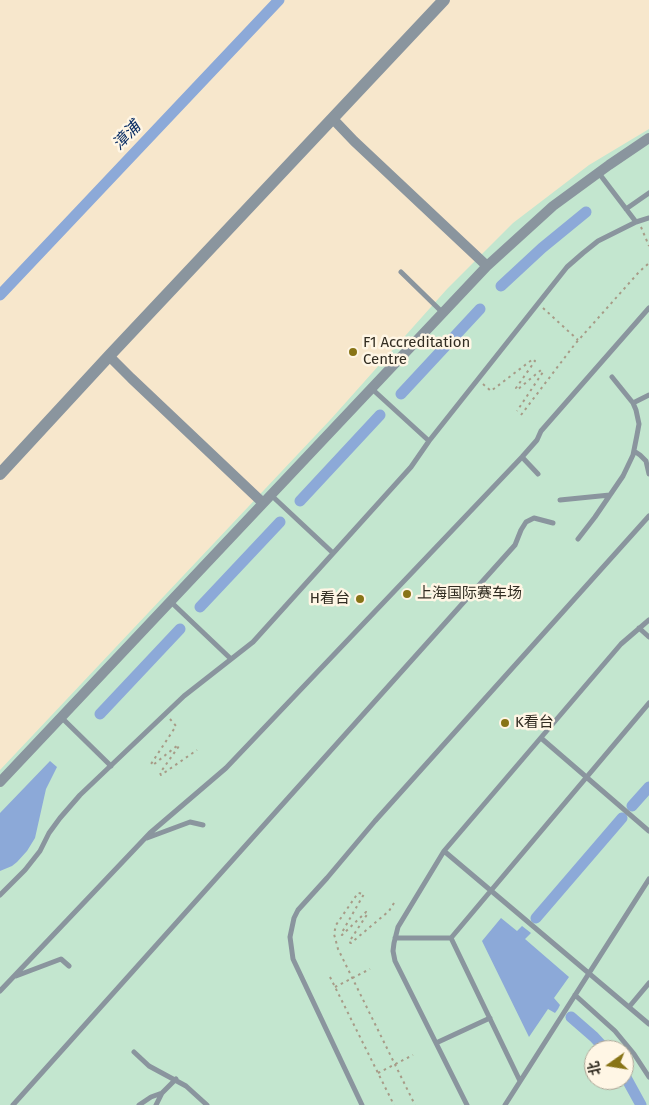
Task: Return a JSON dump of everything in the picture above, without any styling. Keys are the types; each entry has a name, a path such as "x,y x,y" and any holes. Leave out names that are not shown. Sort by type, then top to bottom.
{"street":[{"path":"0,474 444,0"},
{"path":"333,119 487,266"},
{"path":"0,782 487,266 538,218 598,172 649,138"},
{"path":"109,356 263,503"}],"lane":[{"path":"598,172 636,222"},
{"path":"626,209 649,193"},
{"path":"0,895 35,858 49,833 80,795 184,696 252,642 412,466 429,441 567,267 598,241 636,222 649,218"},
{"path":"401,272 442,312"},
{"path":"0,991 144,839 226,768 522,457 537,440 541,431 649,308"},
{"path":"578,539 596,517 629,465 638,435 636,410 633,403 612,376"},
{"path":"372,388 429,441"},
{"path":"633,403 649,394"},
{"path":"634,451 646,461 649,474"},
{"path":"522,457 538,474"},
{"path":"271,495 333,553"},
{"path":"560,500 610,495"},
{"path":"362,1105 293,958 290,937 294,918 298,910 328,878 382,813 649,516"},
{"path":"13,1105 515,545 526,522 534,518 553,523"},
{"path":"171,602 231,659"},
{"path":"466,1105 395,960 393,951 398,927 444,851 621,644 649,620"},
{"path":"640,628 649,636"},
{"path":"451,938 649,704"},
{"path":"62,718 111,766"},
{"path":"541,738 649,831"},
{"path":"144,839 190,822 203,826"},
{"path":"444,851 649,1024"},
{"path":"505,1105 649,879"},
{"path":"395,938 451,938"},
{"path":"451,938 520,1081"},
{"path":"13,978 61,959 69,966"},
{"path":"629,1007 649,983"},
{"path":"575,995 615,1031 634,1054 649,1077"},
{"path":"436,1043 490,1018"},
{"path":"134,1052 149,1066 186,1086 206,1105"},
{"path":"138,1105 162,1093 176,1080"},
{"path":"156,1105 162,1093"}],"path":[{"path":"643,230 649,246"},
{"path":"521,415 578,340 649,263"},
{"path":"538,304 578,340"},
{"path":"478,379 491,391 533,359 534,361 516,390 541,370 543,372 517,411"},
{"path":"165,714 176,726 151,764 153,765 179,746 161,775 197,750"},
{"path":"394,903 389,911 351,943 368,913 366,912 341,934 364,894 358,892 336,925 334,934 336,944 415,1105"},
{"path":"335,987 370,969"},
{"path":"330,977 394,1105"},
{"path":"378,1073 413,1055"}],"green space":[{"name":"上海国际赛车场","path":"649,129 649,1105 0,1105 0,770 331,419 447,289 513,223 589,165"}],"water":[{"path":"50,761 57,767 46,789 35,838 17,862 0,871 0,813"},
{"path":"501,918 517,931 522,926 531,933 525,939 569,977 554,998 560,1005 558,1009 555,1013 548,1009 529,1037 482,941"}],"waterway":[{"name":"漳浦","path":"0,295 279,0"},
{"path":"501,286 542,248 586,212"},
{"path":"401,394 480,309"},
{"path":"300,501 380,415"},
{"path":"200,607 280,522"},
{"path":"100,714 180,629"},
{"path":"632,806 649,787"},
{"path":"536,918 622,818"},
{"path":"571,1017 597,1040"},
{"path":"633,1090 641,1105"}],"place":[{"name":"F1 Accreditation Centre","path":"353,352"},
{"name":"上海国际赛车场","path":"407,594"},
{"name":"H看台","path":"360,599"},
{"name":"K看台","path":"505,723"}]}
